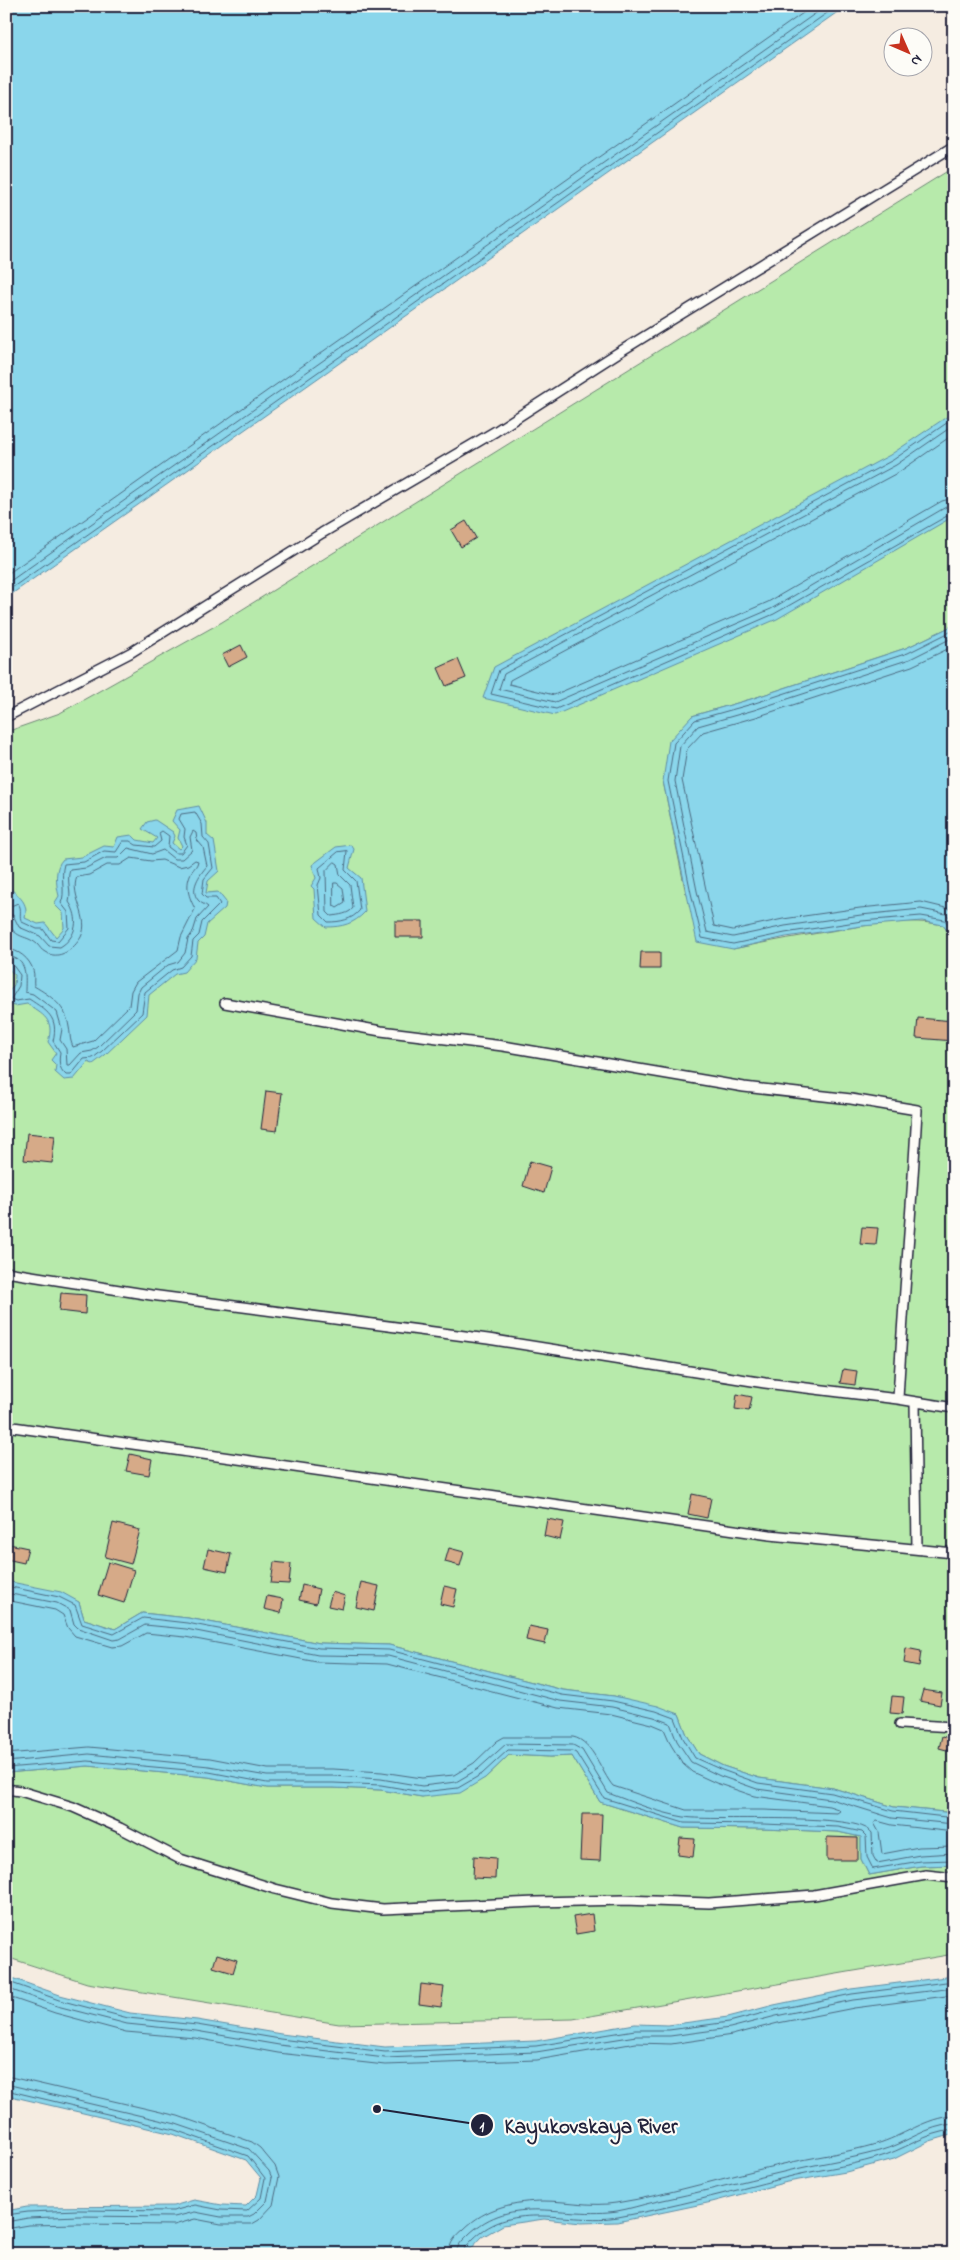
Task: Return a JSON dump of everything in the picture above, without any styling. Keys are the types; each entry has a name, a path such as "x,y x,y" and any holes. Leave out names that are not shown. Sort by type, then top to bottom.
{"lane":[{"path":"6,717 130,653 322,533 496,431 616,354 954,146"},
{"path":"225,1003 382,1030 504,1046 744,1087 850,1099 917,1110 912,1212 904,1293 898,1399"},
{"path":"6,1272 151,1295 488,1339 765,1383 898,1399 954,1408"},
{"path":"915,1402 917,1549"},
{"path":"6,1426 770,1536 954,1553"},
{"path":"900,1724 954,1727"},
{"path":"6,1790 20,1791 73,1807 120,1828 180,1859 274,1889 332,1904 383,1909 624,1900 709,1903 814,1894 926,1875 954,1878"}],"green space":[{"path":"954,167 954,625 906,648 751,699 692,716 663,781 686,894 733,949 843,929 906,922 943,925 954,940 954,1813 894,1807 833,1788 759,1778 723,1766 699,1754 687,1735 679,1714 614,1696 563,1690 389,1645 320,1643 188,1618 142,1613 115,1629 84,1619 79,1602 6,1581 6,732 60,713 222,622"},
{"path":"509,1755 572,1756 600,1802 683,1828 838,1832 861,1837 861,1859 869,1875 921,1866 954,1865 954,1954 573,2019 339,2024 87,1983 6,1957 6,1773 88,1766 208,1777 267,1788 381,1790 422,1797 485,1778"}],"water":[{"path":"6,6 846,6 6,598"},
{"path":"954,412 954,516 777,619 555,715 483,698 494,667 890,455"},
{"path":"954,625 954,940 943,925 922,921 862,926 786,937 733,949 697,942 663,781 669,741 692,716 751,699 906,648"},
{"path":"199,806 207,823 207,835 214,841 219,871 208,881 206,893 218,892 226,902 225,908 207,924 204,937 198,943 196,958 184,972 175,974 149,995 147,1015 105,1055 93,1064 88,1062 74,1079 64,1080 55,1072 56,1065 51,1060 56,1053 48,1042 50,1034 49,1023 43,1015 27,1004 15,1006 8,1004 6,995 14,985 15,975 6,967 6,905 10,902 9,887 20,897 24,904 26,908 25,918 38,924 45,923 56,937 64,928 63,913 54,904 59,896 57,882 58,867 63,859 82,857 104,846 114,847 118,837 132,835 137,840 153,843 157,838 142,829 147,822 155,820 173,832 175,836 172,843 179,849 182,846 178,838 180,830 172,821 177,810"},
{"path":"351,845 354,849 349,868 361,878 365,912 347,924 326,927 316,918 314,889 311,886 316,878 312,865 336,847"},
{"path":"6,1581 61,1592 79,1602 84,1619 115,1629 142,1613 188,1618 320,1643 389,1645 563,1690 614,1696 658,1706 679,1714 687,1735 699,1754 723,1766 759,1778 833,1788 894,1807 954,1813 954,1865 921,1866 869,1875 861,1859 861,1837 838,1832 683,1828 600,1802 572,1756 509,1755 485,1778 460,1793 422,1797 381,1790 267,1788 208,1777 88,1766 6,1773"},
{"path":"6,1976 60,1995 130,2013 197,2020 281,2034 385,2047 536,2041 635,2024 668,2025 728,2017 851,1989 954,1976 954,2134 930,2141 894,2159 846,2172 787,2182 712,2202 617,2222 581,2223 544,2219 503,2225 482,2237 466,2254 6,2254 6,2211 27,2207 173,2206 194,2200 222,2205 246,2206 257,2195 261,2178 246,2160 173,2134 6,2095"}],"building":[{"path":"466,521 476,538 461,547 451,530"},
{"path":"241,645 247,657 228,667 222,655"},
{"path":"458,659 466,678 446,686 438,668"},
{"path":"395,921 423,921 423,937 395,937"},
{"path":"641,952 660,952 660,969 640,969"},
{"path":"918,1018 954,1021 954,1041 916,1038"},
{"path":"266,1091 282,1093 277,1131 261,1129"},
{"path":"27,1133 55,1136 52,1163 24,1160"},
{"path":"530,1161 551,1167 544,1193 523,1186"},
{"path":"862,1227 878,1228 876,1245 860,1244"},
{"path":"61,1293 86,1295 85,1314 59,1311"},
{"path":"843,1369 857,1371 855,1385 840,1383"},
{"path":"737,1394 752,1397 749,1411 735,1409"},
{"path":"130,1454 152,1459 149,1475 126,1471"},
{"path":"692,1494 711,1498 707,1518 688,1514"},
{"path":"547,1519 564,1522 560,1540 544,1536"},
{"path":"113,1523 140,1530 131,1564 105,1557"},
{"path":"9,1544 28,1548 24,1563 6,1559"},
{"path":"449,1548 464,1552 460,1566 445,1562"},
{"path":"208,1549 231,1554 227,1572 204,1567"},
{"path":"108,1562 134,1570 124,1603 98,1595"},
{"path":"274,1562 291,1564 289,1584 271,1583"},
{"path":"361,1582 379,1586 374,1611 356,1607"},
{"path":"302,1585 319,1589 316,1604 299,1600"},
{"path":"444,1586 457,1589 453,1607 440,1604"},
{"path":"332,1592 345,1596 342,1609 328,1606"},
{"path":"267,1596 283,1599 281,1613 264,1609"},
{"path":"529,1626 548,1630 545,1644 526,1640"},
{"path":"906,1648 921,1651 919,1666 904,1663"},
{"path":"923,1690 942,1693 940,1705 920,1701"},
{"path":"892,1696 904,1697 902,1714 890,1713"},
{"path":"942,1736 954,1740 954,1752 939,1748"},
{"path":"582,1814 602,1814 600,1861 580,1860"},
{"path":"827,1837 858,1838 858,1860 827,1860"},
{"path":"680,1838 695,1839 693,1857 678,1855"},
{"path":"474,1856 496,1858 495,1879 473,1878"},
{"path":"592,1914 594,1931 576,1934 573,1917"},
{"path":"217,1954 237,1960 233,1973 213,1967"},
{"path":"421,1984 444,1987 441,2007 419,2004"}],"place":[{"name":"Kayukovskaya River","path":"377,2109"}]}
